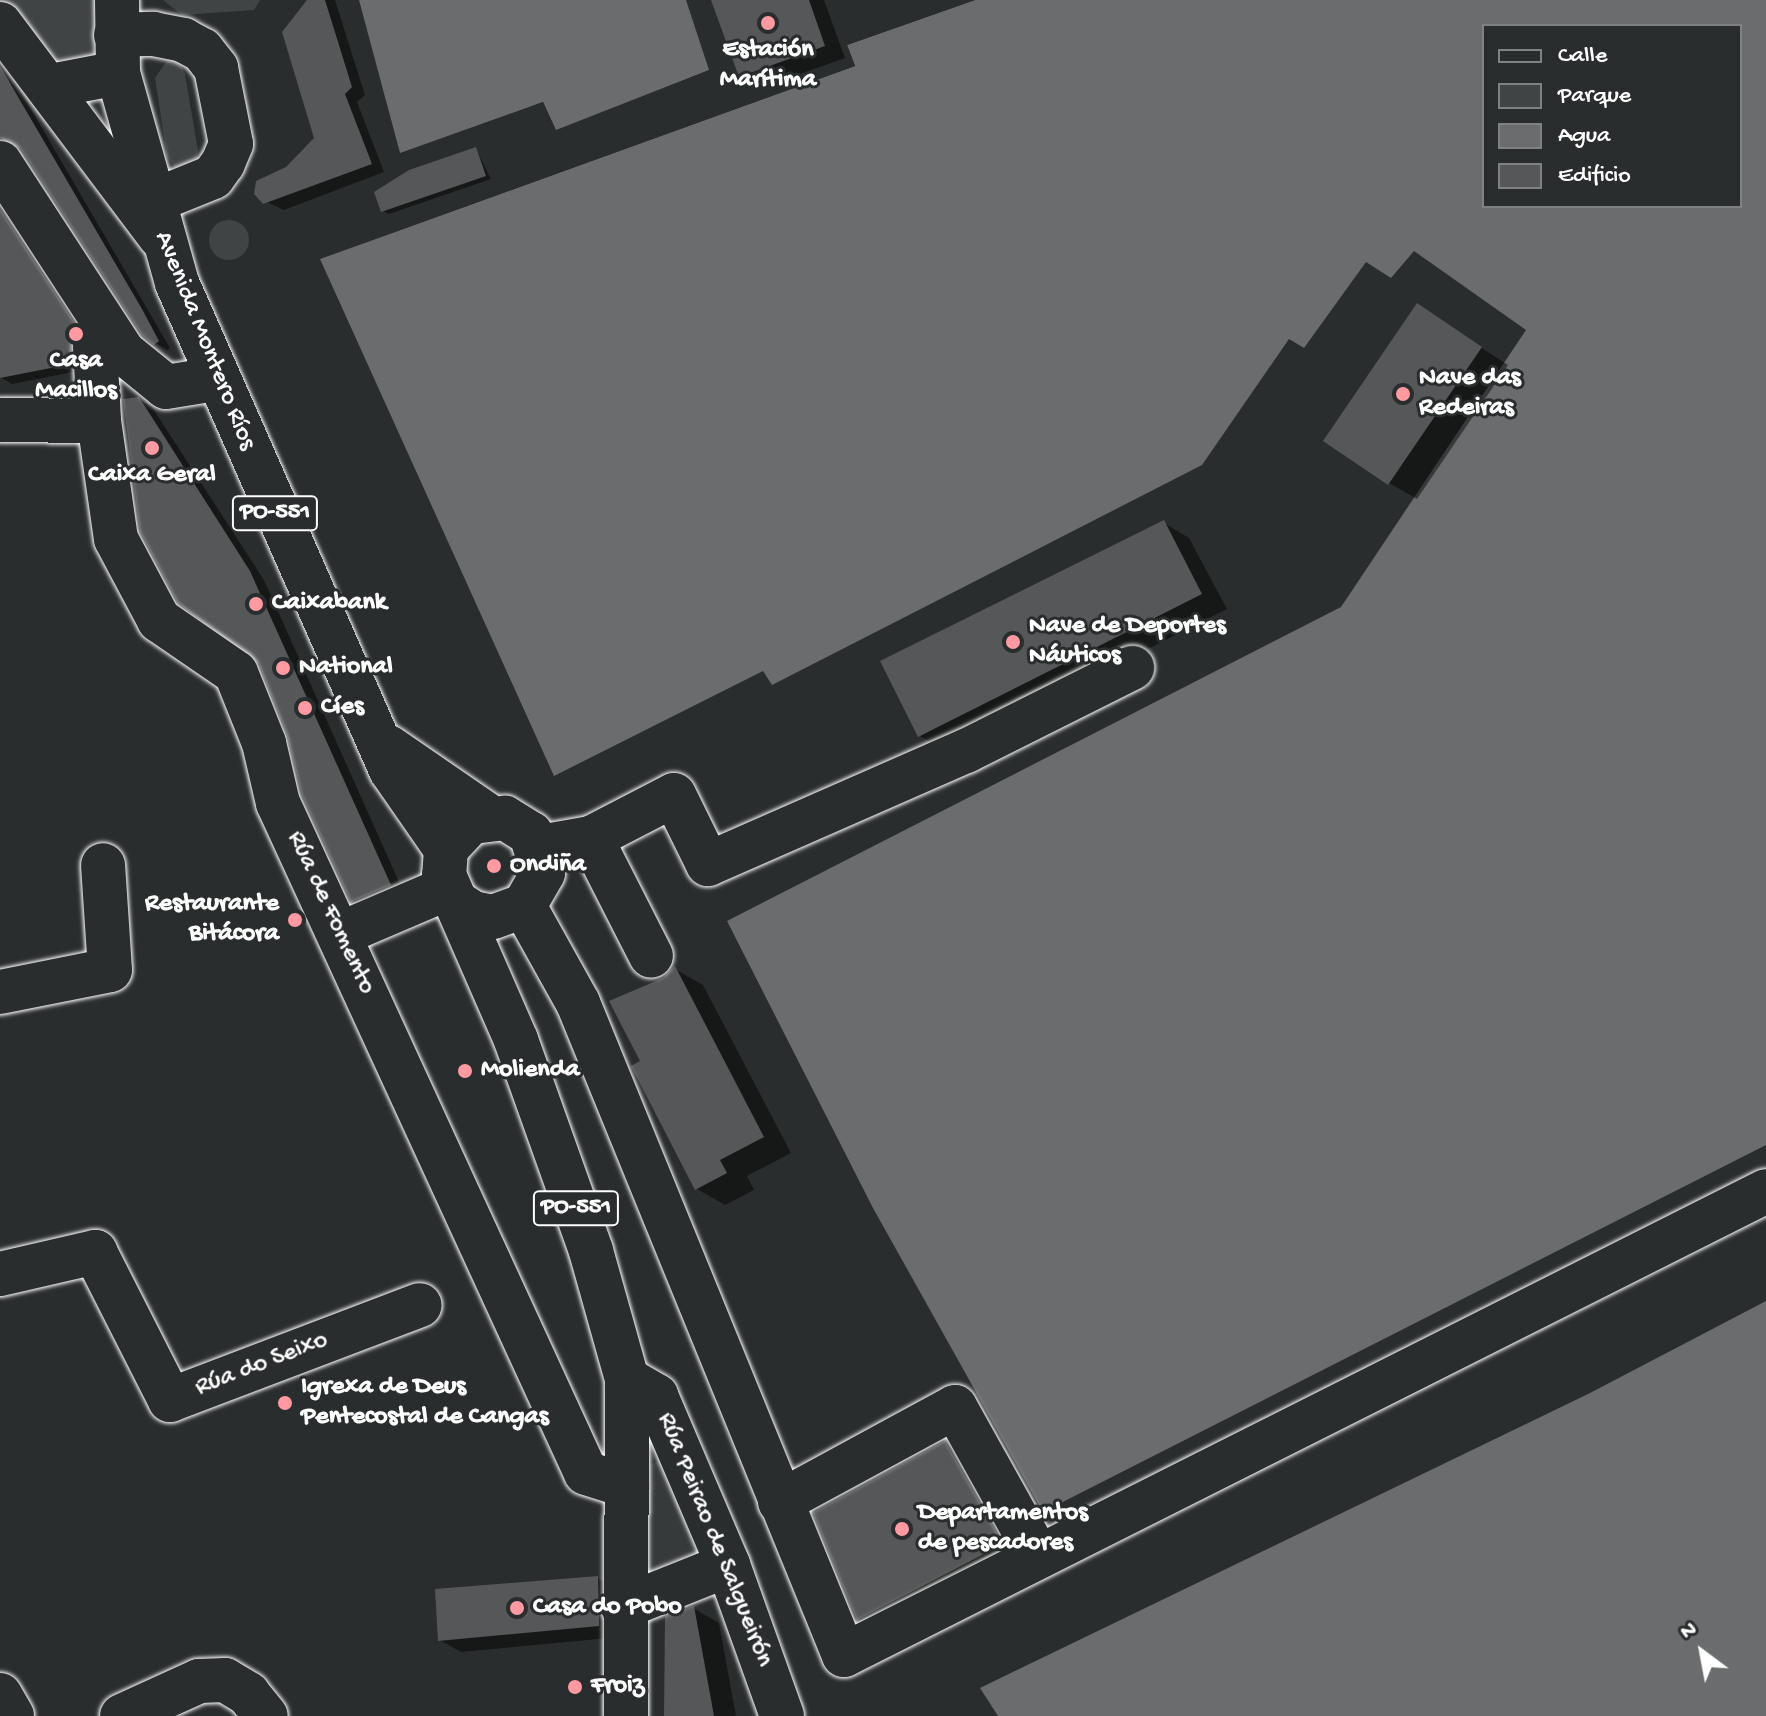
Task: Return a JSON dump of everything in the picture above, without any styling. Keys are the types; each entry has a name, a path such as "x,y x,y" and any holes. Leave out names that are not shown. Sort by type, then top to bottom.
{"street":[{"path":"0,24 157,221 213,177 231,144 216,68 202,50 183,40 153,34 117,36 50,86"},
{"name":"PO-551","path":"117,36 157,221"},
{"path":"1,169 123,352 166,387 215,379"},
{"name":"Avenida Montero Ríos","path":"157,221 215,379 380,741"},
{"name":"Rúa de Fomento","path":"110,334 95,346 99,421 116,539 159,620 236,673 264,743 278,803 586,1473 627,1486"},
{"path":"0,420 99,421"},
{"path":"380,741 490,817 519,824 540,847 591,838 674,795 708,864 966,751 1132,668"},
{"name":"PO-551","path":"380,741 391,770 450,880 516,1040 591,1251 627,1379 623,1607 626,1716"},
{"path":"450,880 456,833 490,817"},
{"path":"591,838 651,956"},
{"name":"PO-551","path":"516,1040 506,940 519,910 543,873 540,847"},
{"path":"0,992 110,970 103,865"},
{"path":"340,934 450,880"},
{"path":"450,880 493,917 519,910 578,1003 844,1655 1766,1191"},
{"name":"Rúa do Seixo","path":"0,1274 95,1252 170,1400 420,1305"},
{"name":"Rúa Peirao de Salgueirón","path":"627,1379 656,1396 728,1565 782,1716"},
{"path":"780,1502 955,1407 1038,1556"},
{"path":"623,1607 728,1565"},
{"path":"122,1716 199,1681 225,1680 248,1694 266,1716"},
{"path":"0,1695 12,1716"}],"shaded area":[{"path":"665,1458 701,1555 649,1575 650,1465"}],"green space":[{"path":"0,0 95,0 94,51 88,65 57,73"},
{"path":"163,0 260,0 254,10 182,15"},
{"path":"169,58 180,63 185,74 198,151 195,164 183,170 174,167 167,156 155,78"},
{"path":"229,220 243,226 249,240 243,254 229,260 215,254 209,240 215,226"}],"water":[{"path":"359,0 686,0 710,70 556,131 543,102 400,153"},
{"path":"975,0 1766,0 1766,1145 1043,1512 873,1208 727,921 1341,607 1526,330 1414,251 1391,278 1366,262 1304,348 1289,339 1202,465 772,685 763,671 554,776 320,259 855,66 847,45"},
{"path":"1766,1301 1766,1716 998,1716 980,1688 1590,1393"}],"pier":[{"path":"686,0 712,74 557,135 541,107 397,157 543,102 556,130 709,70"},
{"path":"963,0 975,0 847,45 855,66 320,259 850,64 845,42"}],"building":[{"path":"307,0 325,0 352,87 345,94 372,164 263,204 254,194 256,181 286,167 314,138 282,32"},
{"name":"Estación Marítima","path":"711,0 809,0 825,46 739,77"},
{"path":"0,66 142,309 159,341 154,345 142,335 21,149 0,138"},
{"path":"476,147 486,176 381,212 374,192 409,170"},
{"path":"0,209 78,328 72,336 71,364 0,378"},
{"name":"Nave das Redeiras","path":"1417,303 1482,347 1388,485 1323,441"},
{"path":"139,397 250,571 391,885 351,902 302,795 287,734 259,664 178,603 140,531 123,399"},
{"name":"Nave de Deportes Náuticos","path":"1164,520 1202,594 918,737 880,661"},
{"path":"675,966 764,1137 720,1160 727,1173 695,1190 631,1066 640,1061 609,1001 663,978"},
{"name":"Departamentos de pescadores","path":"945,1441 1003,1544 857,1620 813,1513"},
{"name":"Casa do Pobo","path":"598,1576 599,1626 438,1641 435,1589"},
{"path":"694,1606 714,1716 664,1716 665,1617"}],"place":[{"name":"Estación Marítima","path":"768,23"},
{"name":"Casa Macillos","path":"76,334"},
{"name":"Nave das Redeiras","path":"1403,394"},
{"name":"Caixa Geral","path":"152,448"},
{"name":"Caixabank","path":"256,604"},
{"name":"Nave de Deportes Náuticos","path":"1013,642"},
{"name":"National","path":"283,668"},
{"name":"Cíes","path":"305,708"},
{"name":"Ondiña","path":"494,866"},
{"name":"Restaurante Bitácora","path":"295,920"},
{"name":"Molienda","path":"465,1071"},
{"name":"Igrexa de Deus Pentecostal de Cangas","path":"285,1403"},
{"name":"Departamentos de pescadores","path":"902,1529"},
{"name":"Casa do Pobo","path":"517,1608"},
{"name":"Froiz","path":"575,1687"}]}
